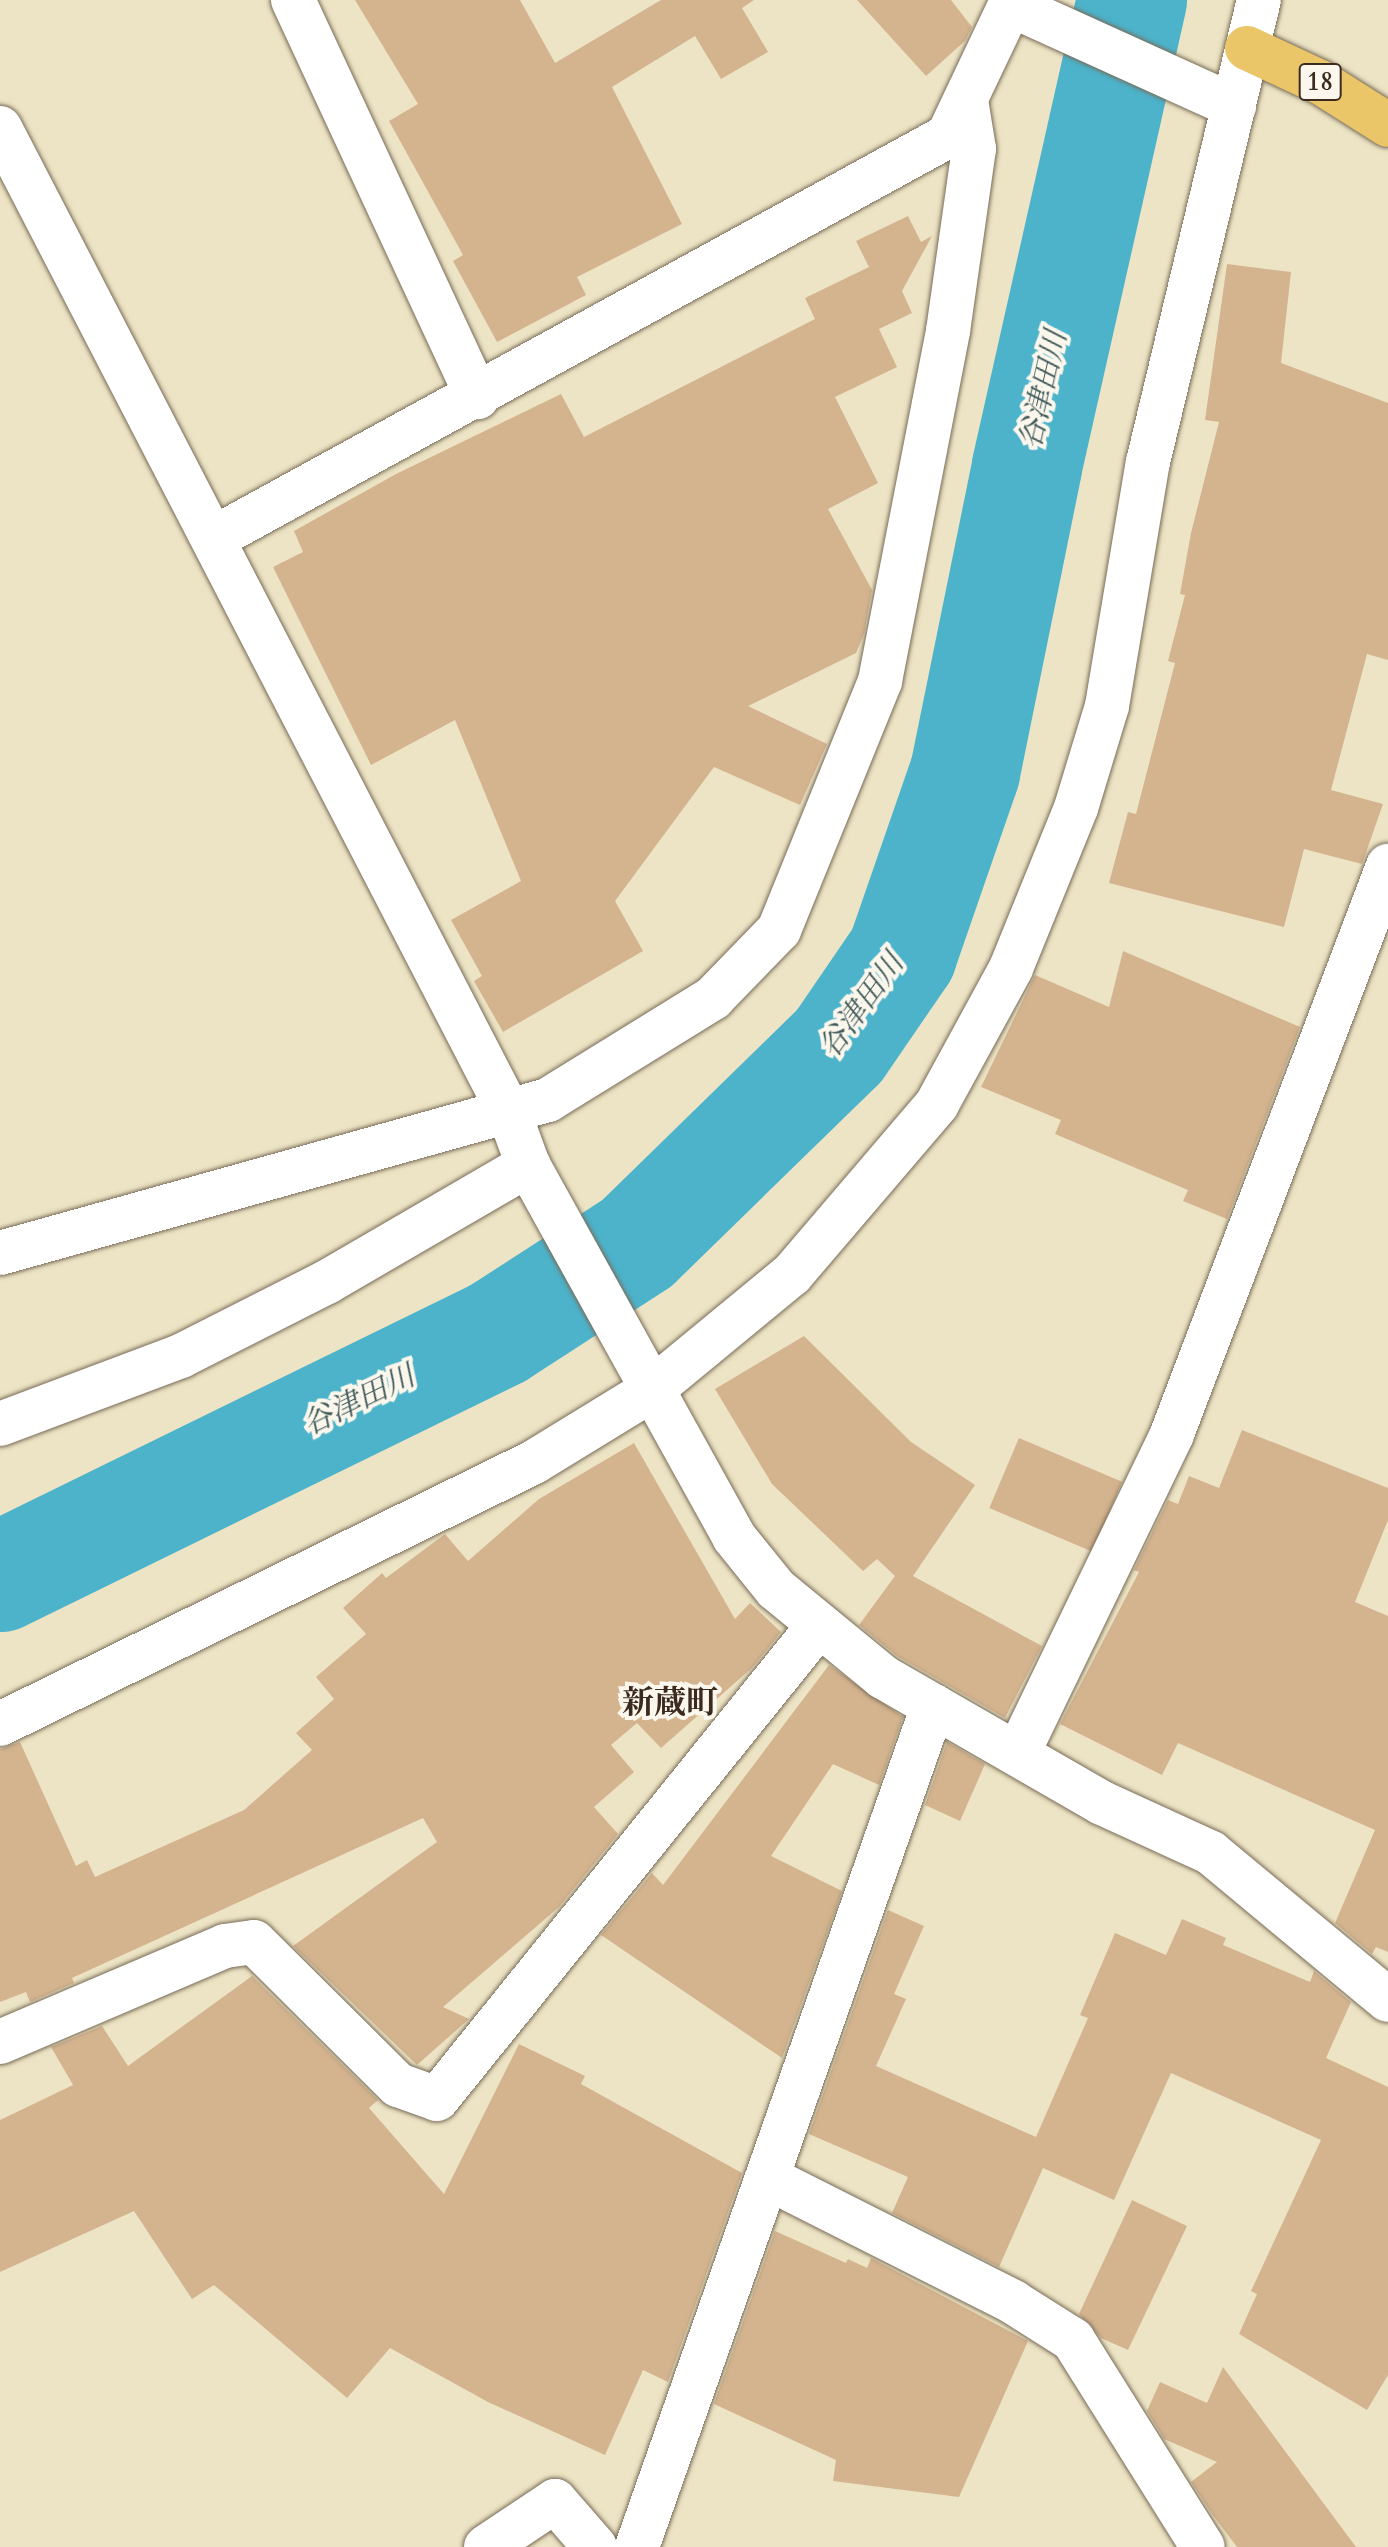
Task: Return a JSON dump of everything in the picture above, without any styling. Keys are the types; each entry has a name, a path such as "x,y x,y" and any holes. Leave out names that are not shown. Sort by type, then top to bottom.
{"main road":[{"name":"18","path":"1247,48 1320,82 1388,125"}],"street":[{"path":"293,0 477,397"},
{"path":"0,1724 534,1462 643,1379 792,1274 937,1104 1011,968 1076,808 1107,706 1148,462 1259,0"},
{"path":"214,538 477,397 948,136 1015,4 1193,91 1234,106"},
{"path":"0,1253 548,1100 713,998 779,930 880,681 948,331 974,149 966,100"},
{"path":"0,128 508,1110 536,1178 643,1379 734,1537 776,1589 883,1677 1102,1803 1211,1853 1388,2000"},
{"path":"1018,1753 1172,1434 1388,866"},
{"path":"0,1424 181,1356 536,1178"},
{"path":"0,2042 225,1946 254,1942 398,2085 437,2099 819,1625"},
{"path":"637,2547 933,1706"},
{"path":"768,2178 1013,2302 1073,2340 1203,2547"},
{"path":"486,2547 555,2501 595,2547"}],"building":[{"path":"355,0 520,0 555,63 661,0 754,0 742,8 768,52 721,79 695,36 612,87 682,224 577,277 586,295 497,342 453,261 463,255 389,121 418,104"},
{"path":"857,0 951,0 972,27 965,41 926,76"},
{"path":"908,216 921,242 932,236 902,291 912,313 879,329 897,367 835,397 878,483 828,509 872,590 864,634 856,653 748,706 827,744 800,805 714,767 615,901 643,951 503,1032 474,981 482,976 451,920 521,881 455,720 371,765 273,567 303,552 294,531 396,474 561,394 584,437 815,319 805,298 869,267 856,241"},
{"path":"1227,264 1291,272 1281,363 1388,403 1388,660 1367,654 1331,790 1383,804 1362,864 1304,849 1284,927 1109,883 1128,812 1136,814 1175,663 1168,661 1185,595 1180,594 1191,533 1219,422 1205,420"},
{"path":"1123,951 1300,1027 1227,1219 1183,1201 1188,1190 1055,1134 1061,1120 981,1087 1035,975 1109,1007"},
{"path":"804,1336 911,1442 975,1485 913,1576 1042,1646 1005,1718 897,1656 859,1625 895,1576 877,1559 863,1571 772,1484 715,1389"},
{"path":"1242,1430 1388,1488 1388,1520 1355,1602 1388,1616 1388,1952 1376,1947 1372,1954 1335,1923 1375,1830 1178,1743 1162,1775 1060,1724 1139,1572 1134,1570 1168,1500 1178,1504 1189,1476 1219,1488"},
{"path":"1019,1438 1122,1482 1092,1552 989,1508"},
{"path":"634,1443 735,1619 750,1603 781,1632 753,1667 661,1748 637,1723 611,1745 634,1772 594,1807 618,1834 559,1907 443,2007 469,2019 417,2065 293,1946 437,1842 423,1818 72,1978 74,1983 30,2002 26,1992 0,2002 0,1749 20,1742 76,1866 87,1860 95,1877 244,1810 312,1750 296,1733 334,1699 316,1677 366,1634 343,1608 382,1573 386,1578 445,1534 468,1561 539,1499"},
{"path":"829,1665 903,1717 879,1785 833,1764 771,1856 842,1891 782,2058 601,1935 652,1873 663,1885"},
{"path":"947,1742 985,1764 960,1821 925,1805"},
{"path":"888,1910 924,1926 894,1994 906,1999 876,2066 1036,2137 1088,2018 1080,2015 1115,1933 1166,1955 1182,1919 1226,1938 1223,1945 1310,1982 1314,1971 1351,2002 1326,2058 1388,2087 1388,2375 1367,2410 1239,2334 1257,2294 1251,2291 1321,2140 1171,2073 1114,2200 1043,2168 999,2267 892,2213 908,2177 809,2134"},
{"path":"252,1976 378,2100 369,2108 444,2194 519,2044 585,2076 581,2084 742,2173 668,2382 643,2370 605,2455 488,2402 390,2348 347,2398 214,2285 192,2299 134,2211 0,2272 0,2120 73,2085 51,2047 102,2026 128,2066"},
{"path":"1132,2200 1187,2226 1128,2350 1101,2338 1079,2314"},
{"path":"775,2231 846,2263 848,2259 867,2268 871,2258 1028,2341 959,2497 833,2481 836,2460 714,2404"},
{"path":"1223,2367 1356,2547 1237,2547 1212,2514 1191,2482 1217,2462 1164,2439 1147,2411 1160,2382 1207,2403"}],"waterway":[{"name":"谷津田川","path":"0,1577 498,1333 637,1243 839,1046 902,954 965,772 1027,466 1132,0"}],"district":[{"name":"新蔵町","path":"670,1703"}]}
